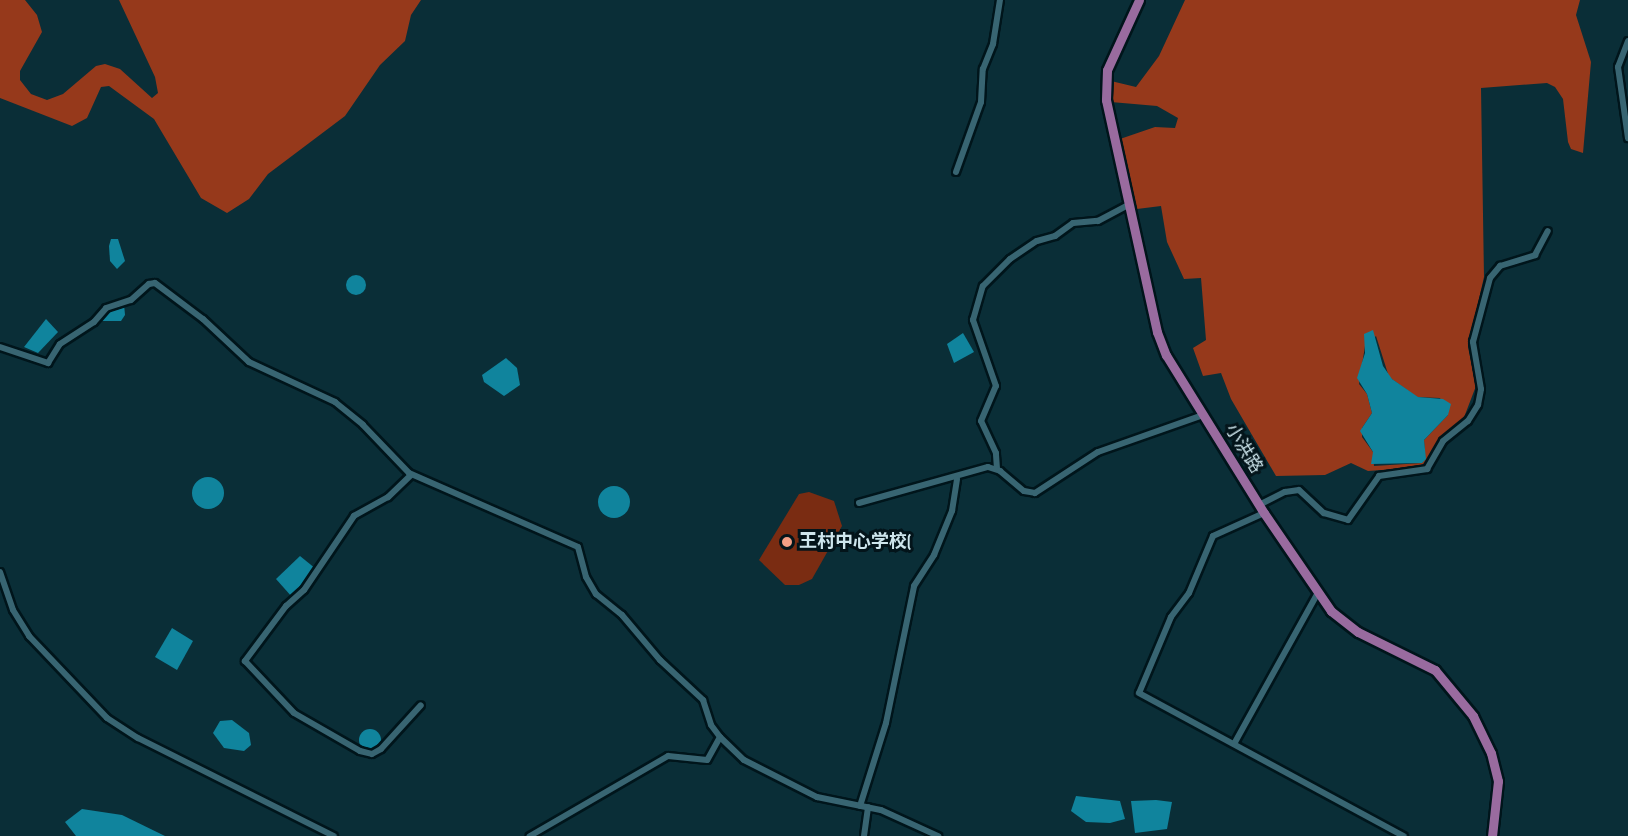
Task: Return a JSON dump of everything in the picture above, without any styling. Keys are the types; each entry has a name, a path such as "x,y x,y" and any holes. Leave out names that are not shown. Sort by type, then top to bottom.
{"main road":[{"name":"小洪路","path":"1140,0 1107,70 1106,100 1157,332 1203,415 1317,594 1358,632 1435,670 1473,716 1491,753 1498,781 1492,836"}],"street":[{"path":"956,172 981,102 983,69 993,44 1000,0"},
{"path":"1628,41 1618,67 1628,138"},
{"path":"997,469 996,453 981,421 996,386 973,320 983,286 1010,259 1036,241 1055,236 1073,223 1098,220 1130,204"},
{"path":"1404,836 1139,693 1171,617 1189,593 1213,536 1299,490 1324,513 1348,520 1379,476 1427,469 1443,441 1467,421 1478,405 1481,389 1473,342 1490,278 1500,266 1535,255 1548,231"},
{"path":"0,347 48,363 60,344 96,320 106,308 131,300 149,284 155,283 203,319 249,362 335,402 411,475 578,547 586,577 596,594 622,615 660,660 704,700 720,737 744,760 817,798 868,807 902,818 938,836"},
{"path":"859,503 957,479 988,467 997,469 1024,491 1035,493 1098,452 1203,415"},
{"path":"411,475 388,497 354,516 303,590 286,606 245,661 294,713 360,751 372,753 381,749 421,705"},
{"path":"860,806 886,723 914,586 934,555 952,511 957,479"},
{"path":"0,572 13,609 28,636 107,718 138,738 334,836"},
{"path":"1234,744 1317,594"},
{"path":"530,836 668,756 707,760 720,737"},
{"path":"864,836 868,807"}],"shaded area":[{"path":"0,0 25,0 37,15 42,32 20,71 20,80 31,94 47,100 63,94 96,66 105,64 120,69 152,98 158,93 155,77 119,0 421,0 411,15 405,41 380,65 345,116 268,174 249,199 227,213 201,198 154,119 109,86 101,87 87,118 72,126 0,98"},
{"path":"1185,0 1580,0 1576,15 1591,62 1583,153 1571,149 1568,142 1563,99 1555,87 1547,83 1481,88 1484,277 1468,347 1476,386 1463,420 1444,436 1423,467 1368,471 1351,463 1325,475 1276,476 1231,399 1221,373 1203,376 1193,348 1206,340 1201,278 1184,279 1167,242 1161,206 1137,209 1120,139 1155,127 1175,128 1178,118 1157,106 1111,102 1111,81 1136,87 1159,56","holes":["1376,336 1389,377 1417,397 1440,398 1448,415 1424,440 1425,456 1422,463 1374,466 1373,452 1362,437 1362,428 1372,413 1367,394 1359,384 1365,346"]},
{"path":"809,492 834,501 842,526 812,579 799,585 785,585 759,560 799,494"}],"water":[{"path":"111,239 118,239 125,261 117,269 110,261 109,246"},
{"path":"352,275 360,275 366,281 366,289 360,295 352,295 346,289 346,281"},
{"path":"124,304 125,315 121,321 100,321 108,311"},
{"path":"46,319 58,332 38,353 24,347"},
{"path":"1373,330 1383,366 1392,379 1418,397 1443,399 1451,404 1448,415 1424,440 1426,459 1422,463 1371,464 1373,452 1360,431 1372,413 1367,394 1357,378 1365,353 1364,334"},
{"path":"963,333 974,352 954,363 947,344"},
{"path":"506,358 517,368 520,385 504,396 484,382 482,375"},
{"path":"208,477 219,482 224,493 219,504 208,509 197,504 192,493 197,482"},
{"path":"614,486 625,491 630,502 625,513 614,518 603,513 598,502 603,491"},
{"path":"300,556 316,569 292,597 276,579"},
{"path":"172,628 193,641 177,670 155,657"},
{"path":"232,720 249,733 251,745 244,751 224,748 213,733 220,721"},
{"path":"370,729 378,732 381,740 378,748 370,751 362,748 359,740 362,732"},
{"path":"1076,796 1120,801 1125,819 1110,823 1086,822 1071,811"},
{"path":"1131,801 1172,802 1167,829 1135,833"},
{"path":"82,809 122,815 165,836 76,836 65,822"}],"place":[{"name":"王村中心学校(","path":"787,542"}]}
